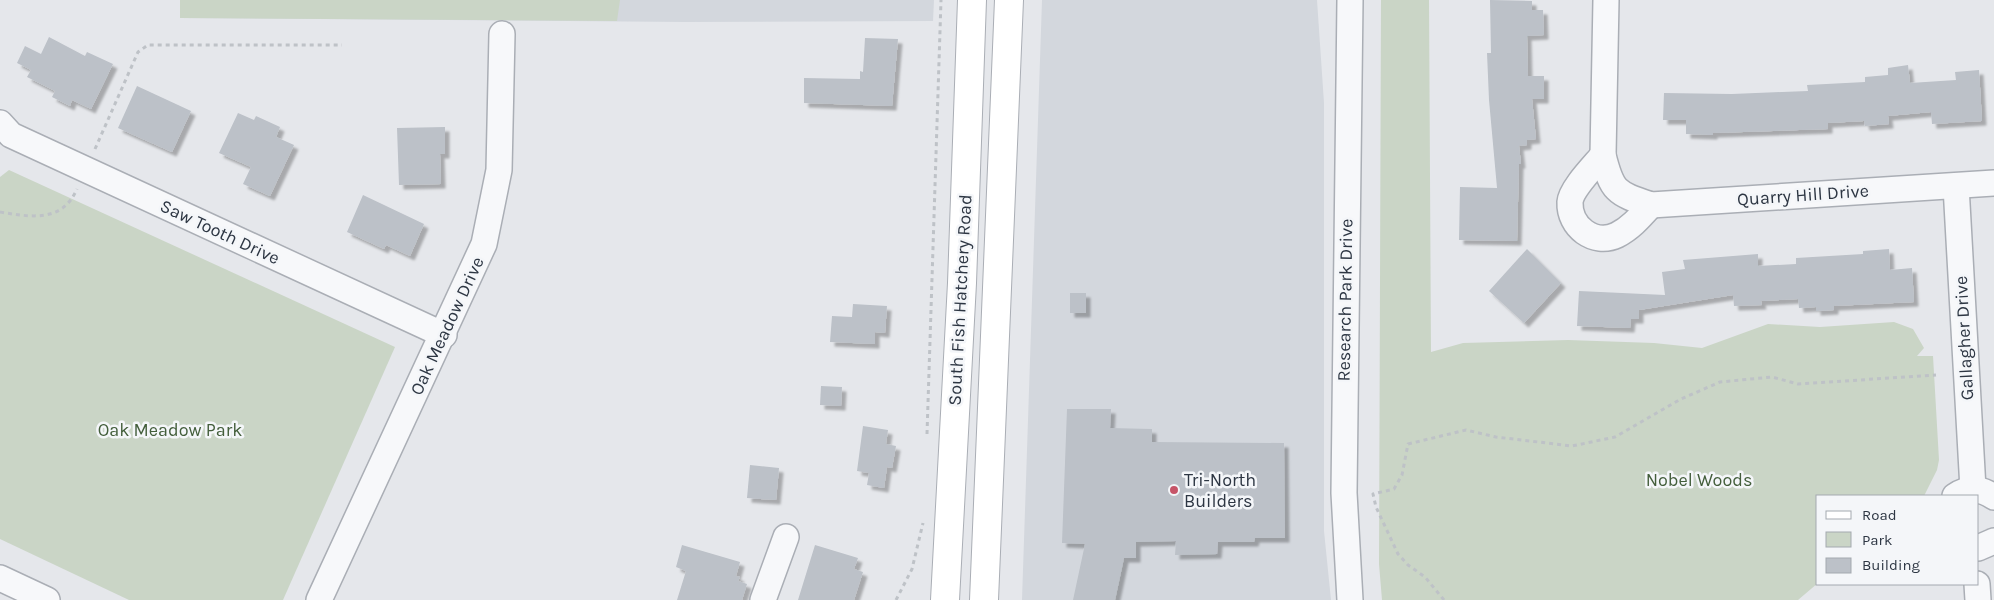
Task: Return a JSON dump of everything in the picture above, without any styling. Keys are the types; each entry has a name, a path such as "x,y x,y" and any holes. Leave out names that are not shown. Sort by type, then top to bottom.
{"main road":[{"name":"South Fish Hatchery Road","path":"945,600 962,283 972,0"},
{"name":"South Fish Hatchery Road","path":"984,600 1009,0"}],"street":[{"name":"Research Park Drive","path":"1350,0 1344,493 1350,600"},
{"path":"1606,0 1603,155 1581,181 1570,201 1573,219 1581,231 1596,238 1615,236 1630,227 1651,205"},
{"name":"Oak Meadow Drive","path":"319,600 444,335 484,244 497,179 502,34"},
{"name":"Saw Tooth Drive","path":"0,123 11,135 444,335"},
{"name":"Quarry Hill Drive","path":"1603,155 1609,180 1616,189 1625,196 1651,205 1994,183"},
{"name":"Gallagher Drive","path":"1956,186 1974,494"},
{"path":"763,600 786,537"},
{"path":"1979,548 1994,541"},
{"path":"1976,585 1978,600"},
{"path":"13,589 47,600"}],"path":[{"path":"927,443 941,0"},
{"path":"0,212 43,216 63,210 74,197 138,52 148,45 342,45"},
{"path":"1444,600 1425,577 1408,565 1398,554 1376,507 1373,494 1394,489 1402,475 1408,444 1466,430 1496,437 1572,446 1615,437 1681,399 1720,382 1772,377 1798,384 1807,384 1936,375"},
{"path":"896,600 912,569 924,520"}],"shaded area":[{"path":"180,0 934,0 933,21 685,22 180,18"},
{"path":"1042,0 1317,0 1324,103 1324,531 1331,600 1022,600"}],"green space":[{"path":"180,0 620,0 617,21 180,18"},
{"name":"Nobel Woods","path":"1381,0 1429,0 1431,352 1463,343 1568,340 1654,343 1702,348 1768,324 1820,327 1894,322 1913,329 1924,348 1917,356 1933,356 1939,460 1937,470 1924,495 1816,495 1816,585 1798,600 1382,600 1379,564"},
{"name":"Oak Meadow Park","path":"9,170 395,347 283,600 129,600 0,539 0,177"}],"building":[{"path":"1490,0 1532,1 1532,10 1543,10 1544,35 1527,36 1528,76 1544,76 1544,99 1532,99 1536,139 1527,140 1527,145 1519,146 1521,164 1519,164 1517,241 1459,240 1460,187 1497,188 1487,53 1491,53"},
{"path":"49,37 85,56 87,52 113,64 91,109 72,100 70,106 52,97 55,91 27,77 31,70 17,63 25,46 41,54"},
{"path":"865,38 898,39 892,106 804,103 804,78 860,79 860,71 863,72"},
{"path":"1908,65 1910,83 1956,80 1955,72 1979,70 1982,121 1932,124 1931,112 1888,116 1889,124 1865,126 1864,121 1828,123 1828,129 1713,133 1713,135 1686,134 1686,120 1663,120 1664,93 1732,94 1808,91 1807,85 1865,82 1865,77 1888,75 1888,68"},
{"path":"137,86 191,111 172,152 118,128"},
{"path":"238,113 254,120 256,116 280,127 276,137 294,145 270,196 243,184 251,167 219,153"},
{"path":"445,127 445,154 440,154 441,184 399,185 397,128"},
{"path":"363,195 424,224 410,256 386,245 384,249 347,232"},
{"path":"1527,249 1561,283 1524,323 1489,291"},
{"path":"1889,249 1890,270 1912,268 1914,302 1834,306 1834,310 1816,311 1816,307 1799,308 1798,299 1761,301 1762,305 1734,306 1733,295 1639,310 1639,319 1631,319 1630,328 1577,326 1579,291 1665,295 1662,272 1685,269 1683,260 1758,254 1758,266 1796,264 1796,258 1863,254 1863,251"},
{"path":"1070,293 1086,293 1086,313 1070,313"},
{"path":"853,304 887,306 885,333 875,332 875,344 830,342 832,316 852,317"},
{"path":"821,386 842,387 841,406 820,405"},
{"name":"Tri-North Builders","path":"1067,409 1111,409 1110,428 1152,429 1152,442 1284,443 1285,538 1255,538 1254,542 1218,542 1217,554 1175,555 1176,541 1136,542 1136,558 1124,558 1115,600 1073,600 1085,544 1062,543"},
{"path":"863,426 888,430 886,444 896,446 892,468 887,467 884,488 867,485 869,473 857,471"},
{"path":"750,465 779,468 776,500 747,498"},
{"path":"682,545 740,562 736,576 740,577 738,581 747,584 742,600 677,600 686,571 676,567"},
{"path":"815,545 858,558 854,569 863,572 854,600 798,600"}],"place":[{"name":"Tri-North Builders","path":"1174,490"}]}
